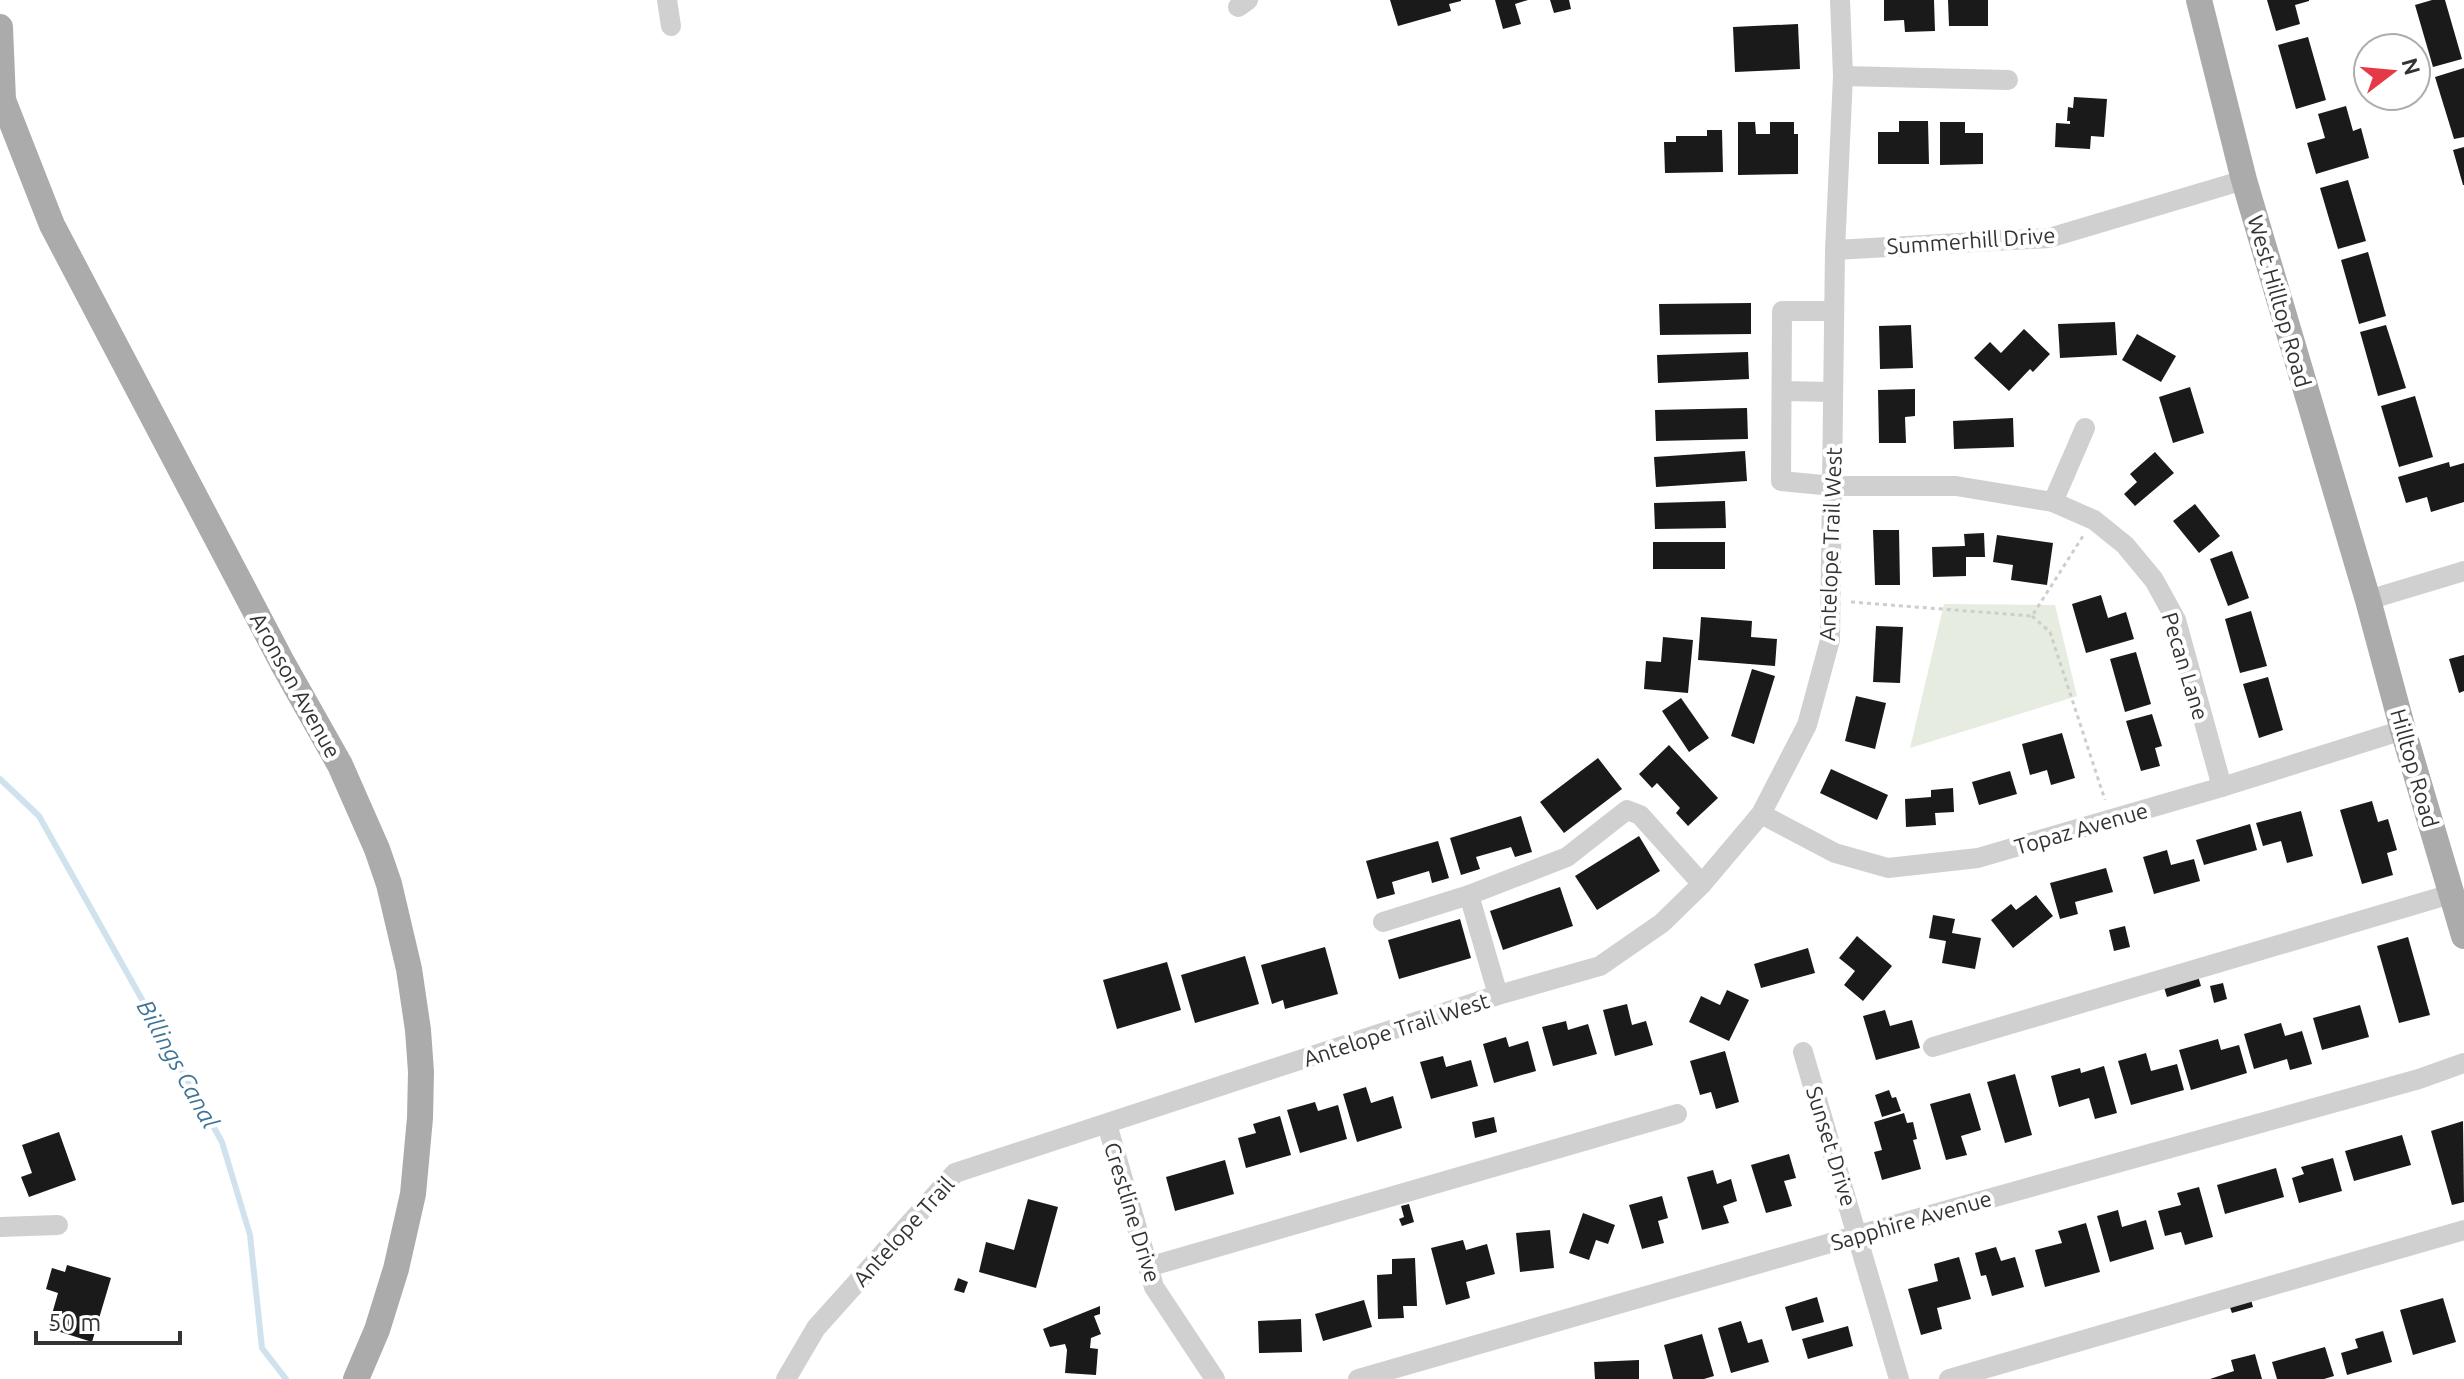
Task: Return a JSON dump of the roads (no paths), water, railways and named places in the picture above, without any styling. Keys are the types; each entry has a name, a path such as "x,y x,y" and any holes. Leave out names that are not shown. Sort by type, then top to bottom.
{"main road":[{"name":"West Hilltop Road","path":"2199,0 2244,180 2368,600"},
{"name":"Aronson Avenue","path":"0,27 3,100 52,225 283,664 340,765 389,884 406,957 418,1030 420,1118 413,1194 396,1269 377,1330 356,1379"},
{"name":"Hilltop Road","path":"2368,600 2464,936"}],"street":[{"path":"667,0 671,26"},
{"name":"Antelope Trail West","path":"1107,1124 1498,995 1600,966 1662,923 1702,884 1761,814 1807,725 1830,640 1835,250 1843,76 1840,0"},
{"path":"1843,76 2008,80"},
{"name":"Summerhill Drive","path":"1835,250 2049,238 2244,180"},
{"path":"1833,392 1782,391 1782,311 1834,311"},
{"name":"Pecan Lane","path":"1782,391 1781,481 1833,486 1956,486 2053,502 2094,520 2125,545 2154,580 2176,620 2222,787"},
{"path":"2053,502 2085,428"},
{"path":"2368,600 2464,571"},
{"name":"Topaz Avenue","path":"1761,814 1835,853 1888,868 1978,858 2403,730"},
{"path":"1383,922 1469,895 1567,857 1627,810 1640,815 1702,884"},
{"path":"1933,1047 2451,894"},
{"path":"1469,895 1498,995"},
{"name":"Sunset Drive","path":"1803,1052 1899,1379"},
{"name":"Sapphire Avenue","path":"1358,1379 1858,1235 2419,1079 2464,1063"},
{"path":"1148,1267 1677,1114"},
{"name":"Crestline Drive","path":"1107,1124 1154,1287 1215,1379"},
{"name":"Antelope Trail","path":"786,1379 816,1328 955,1173 1107,1124"},
{"path":"0,1227 58,1225"},
{"path":"1949,1379 2464,1230"}],"waterway":[{"name":"Billings Canal","path":"0,779 39,816 222,1142 250,1235 262,1348 286,1379"}]}
